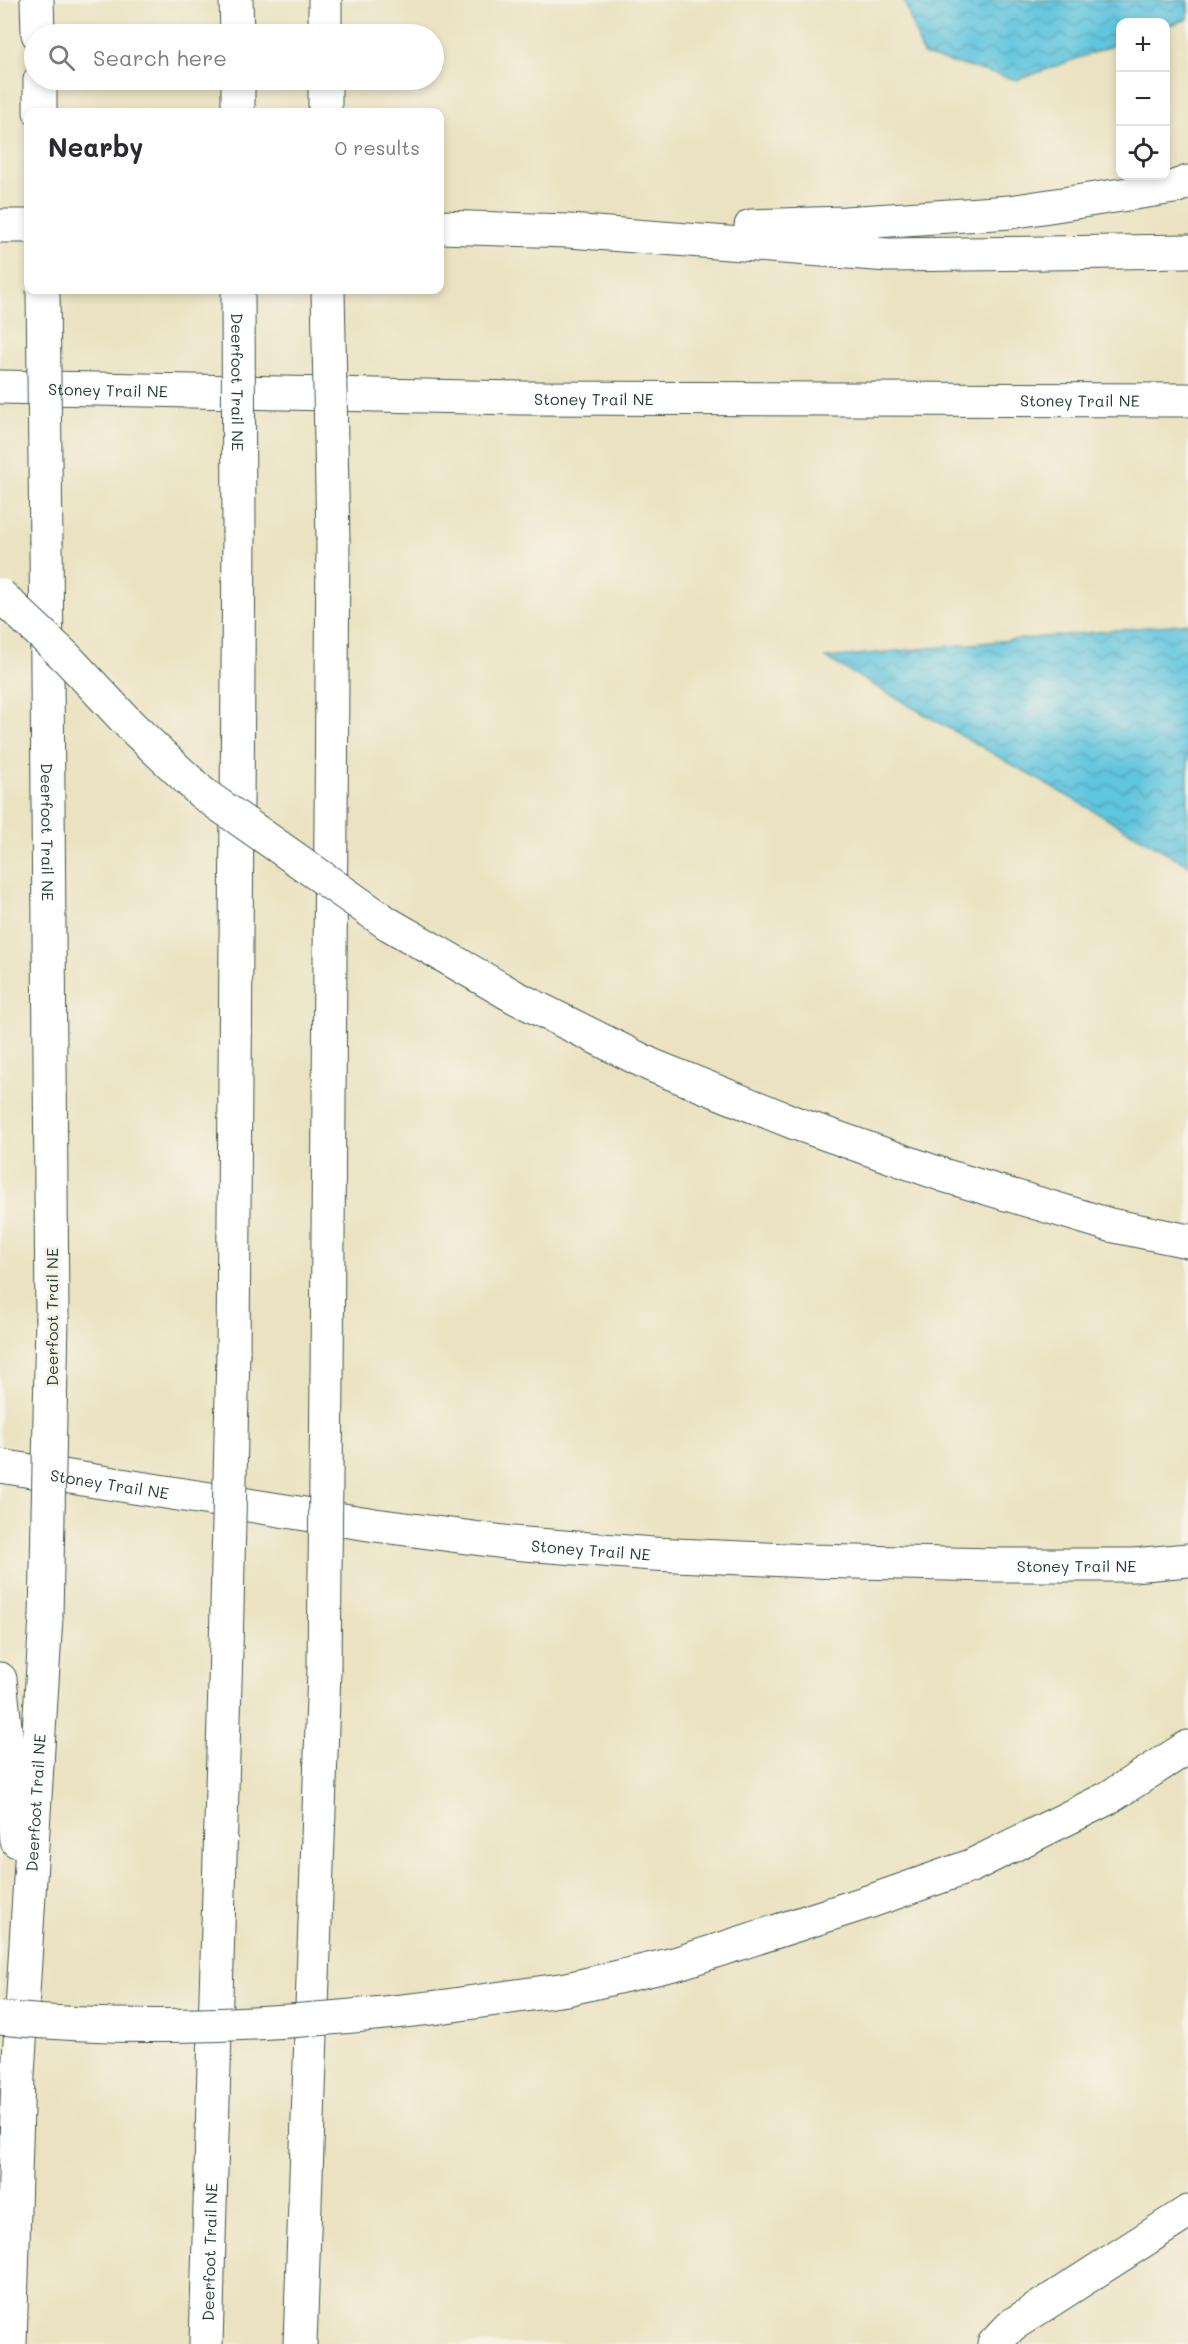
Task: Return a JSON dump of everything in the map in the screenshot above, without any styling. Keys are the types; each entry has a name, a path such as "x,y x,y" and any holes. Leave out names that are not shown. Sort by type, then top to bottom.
{"highway":[{"path":"37,0 38,24"},
{"path":"236,0 237,24"},
{"path":"325,0 325,24"},
{"path":"40,90 40,108"},
{"path":"238,90 238,108"},
{"path":"325,90 325,108"},
{"path":"569,231 845,223 1010,212 1174,187 1188,182"},
{"path":"0,226 24,226"},
{"path":"444,227 569,231 888,255 1188,251"},
{"name":"Deerfoot Trail NE","path":"10,2344 18,2075 46,1617 52,1317 42,294"},
{"name":"Deerfoot Trail NE","path":"206,2344 233,1352 239,534 238,294"},
{"path":"300,2344 324,1670 333,541 328,294"},
{"name":"Stoney Trail NE","path":"0,387 534,398 1188,400"},
{"path":"0,595 67,658 131,726 202,793 387,923 515,997 651,1065 795,1123 957,1180 1110,1225 1188,1241"},
{"name":"Stoney Trail NE","path":"0,1466 375,1525 512,1542 641,1553 809,1561 983,1565 1133,1565 1188,1560"},
{"path":"0,1678 27,1938"},
{"path":"0,2018 90,2024 254,2024 358,2017 567,1989 678,1963 971,1866 1108,1798 1188,1747"},
{"path":"994,2344 1011,2325 1188,2212"}],"water":[{"path":"904,0 1188,0 1188,19 1170,26 1170,18 1116,18 1116,44 1017,80 923,55"},
{"path":"1188,623 1188,865 826,658"}]}
